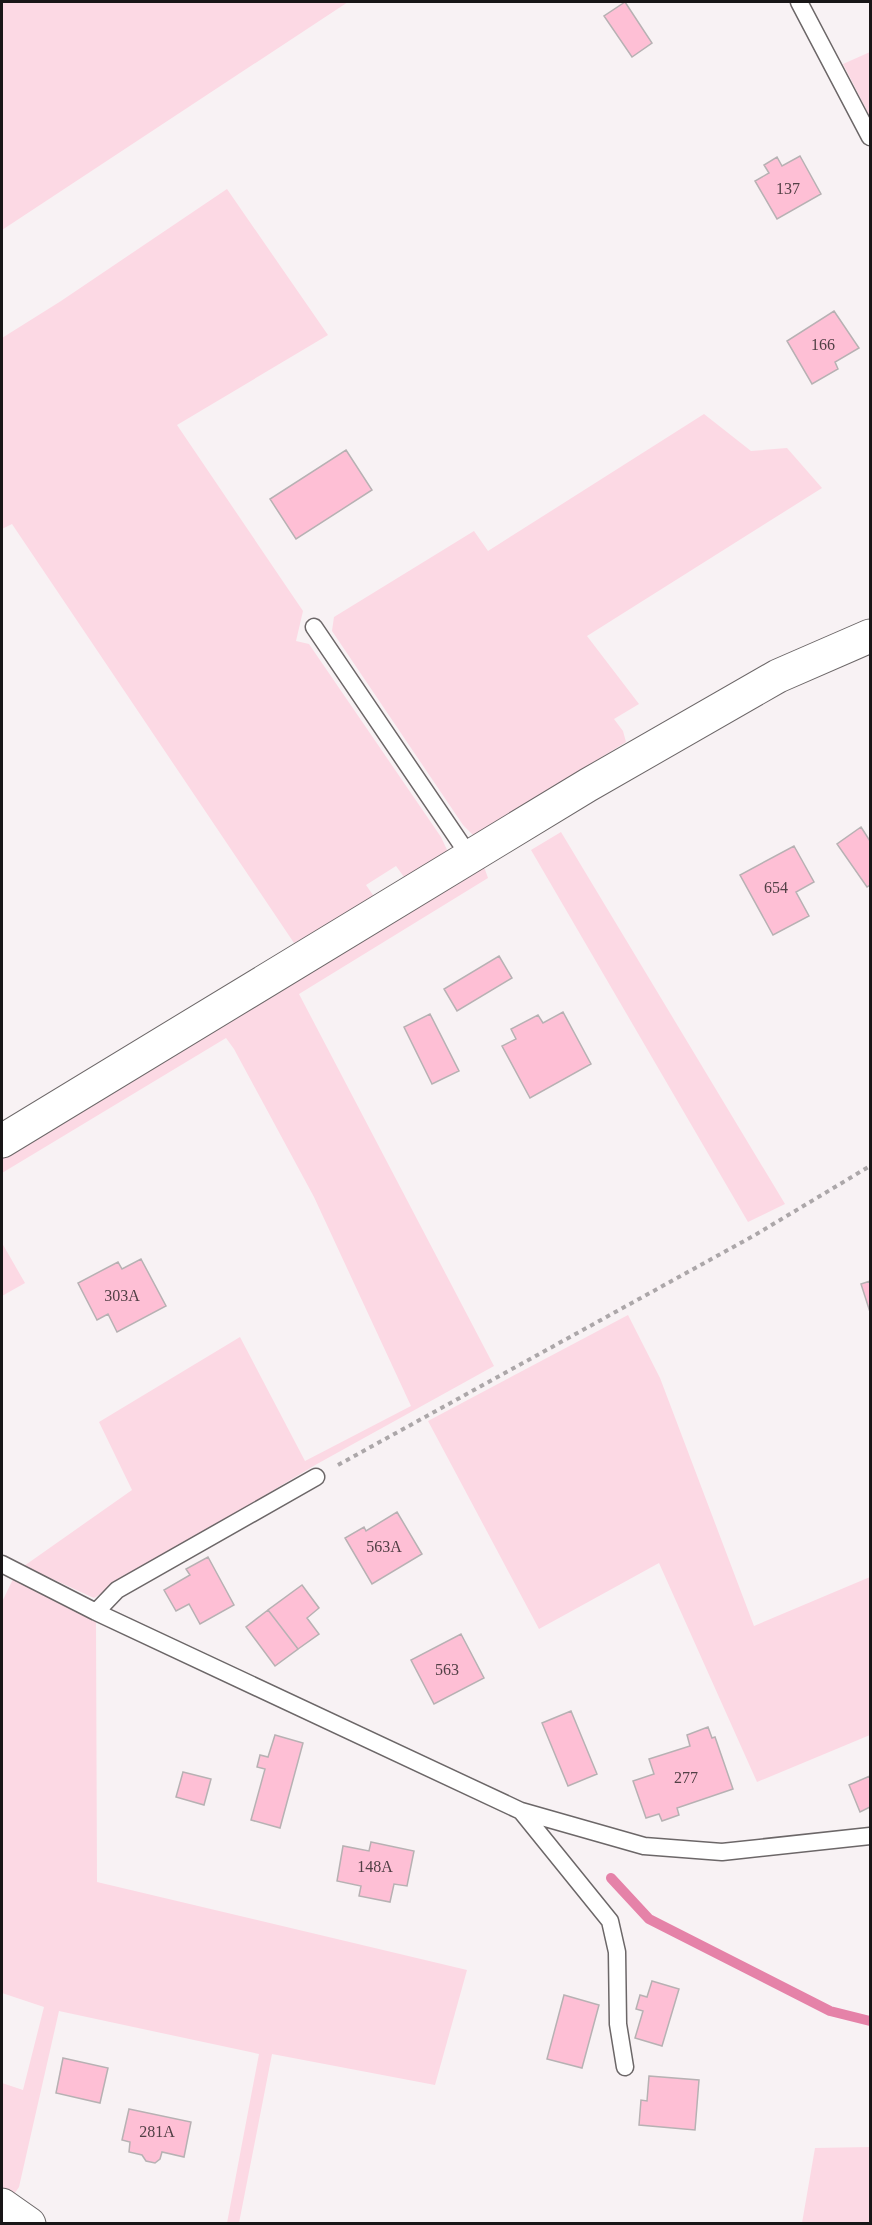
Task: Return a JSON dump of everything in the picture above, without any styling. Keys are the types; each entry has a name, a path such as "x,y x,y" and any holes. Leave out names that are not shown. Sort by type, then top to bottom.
{"street":[{"path":"2,1141 588,785 778,676 870,636"},
{"path":"2,2205 29,2223"}],"lane":[{"path":"800,2 870,137"},
{"path":"314,627 470,856"},
{"path":"96,1612 117,1590 316,1477"},
{"path":"2,1564 96,1612 521,1811 644,1846 722,1852 870,1836"},
{"path":"521,1811 610,1922 617,1952 618,2024 625,2067"}],"path":[{"path":"316,1477 755,1234 870,1166"}],"shaded area":[{"path":"2,2 348,2 2,230"},
{"path":"870,52 870,117 843,64"},
{"path":"227,189 328,335 177,425 303,611 296,641 309,644 441,837 448,852 404,877 396,866 366,885 375,898 294,943 12,524 2,529 2,338"},
{"path":"704,414 751,451 787,448 822,488 587,636 639,704 614,719 623,731 626,742 474,836 463,825 332,631 334,617 474,531 488,551"},
{"path":"561,832 785,1204 748,1222 531,850"},
{"path":"483,864 488,878 299,994 494,1366 317,1464 94,1598 24,1566 132,1490 99,1422 240,1337 305,1461 411,1406 314,1197 226,1038 2,1173 2,1158"},
{"path":"2,1243 25,1283 2,1296"},
{"path":"628,1315 660,1378 754,1626 870,1577 870,1735 757,1782 659,1563 539,1629 428,1421"},
{"path":"13,1579 96,1622 97,1882 467,1970 435,2085 272,2054 239,2223 227,2223 259,2054 59,2011 19,2187 10,2200 2,2195 2,2083 23,2090 44,2007 2,1993 2,1602"},
{"path":"870,2147 870,2223 802,2223 815,2148"}],"building":[{"path":"625,2 652,43 632,57 604,16"},
{"path":"800,156 821,194 777,219 755,181 769,173 764,165 777,157 782,166"},
{"path":"834,311 859,348 835,362 838,369 812,384 787,341"},
{"path":"346,450 372,490 296,539 270,499"},
{"path":"861,827 870,841 870,885 867,887 837,844"},
{"path":"794,846 814,882 796,892 809,916 773,935 740,875"},
{"path":"499,956 512,978 457,1011 444,989"},
{"path":"563,1012 591,1064 530,1098 502,1046 516,1039 511,1029 538,1015 543,1023"},
{"path":"430,1014 459,1071 432,1084 404,1027"},
{"path":"141,1259 166,1306 117,1332 108,1314 97,1320 78,1283 118,1262 122,1269"},
{"path":"870,1281 870,1312 861,1284"},
{"path":"397,1512 422,1554 372,1584 345,1538 364,1527 366,1531"},
{"path":"208,1557 234,1605 200,1624 189,1604 176,1611 164,1590 190,1575 186,1569"},
{"path":"302,1585 319,1608 307,1618 319,1634 298,1649 268,1610"},
{"path":"268,1610 298,1649 275,1666 246,1627"},
{"path":"461,1634 484,1678 434,1704 411,1660"},
{"path":"571,1711 597,1774 568,1786 542,1723"},
{"path":"708,1727 712,1738 715,1737 733,1789 677,1808 679,1815 662,1821 659,1814 646,1818 633,1781 654,1774 649,1759 690,1746 687,1735"},
{"path":"275,1735 303,1743 280,1828 251,1820 265,1769 257,1767 260,1755 268,1757"},
{"path":"183,1772 211,1779 204,1805 176,1797"},
{"path":"870,1776 870,1807 860,1812 849,1785"},
{"path":"371,1842 414,1851 407,1886 394,1884 390,1902 359,1896 361,1886 337,1881 343,1846 369,1851"},
{"path":"652,1981 679,1989 662,2046 635,2038 643,2011 636,2009 640,1995 647,1997"},
{"path":"564,1995 599,2005 582,2068 547,2059"},
{"path":"63,2058 108,2068 100,2103 56,2093"},
{"path":"649,2076 699,2080 695,2130 639,2125 641,2100 647,2101"},
{"path":"129,2109 191,2122 184,2157 162,2152 160,2159 155,2163 146,2161 142,2155 129,2152 130,2142 122,2140"}],"waterway":[{"path":"611,1878 649,1919 830,2011 870,2021"}]}
